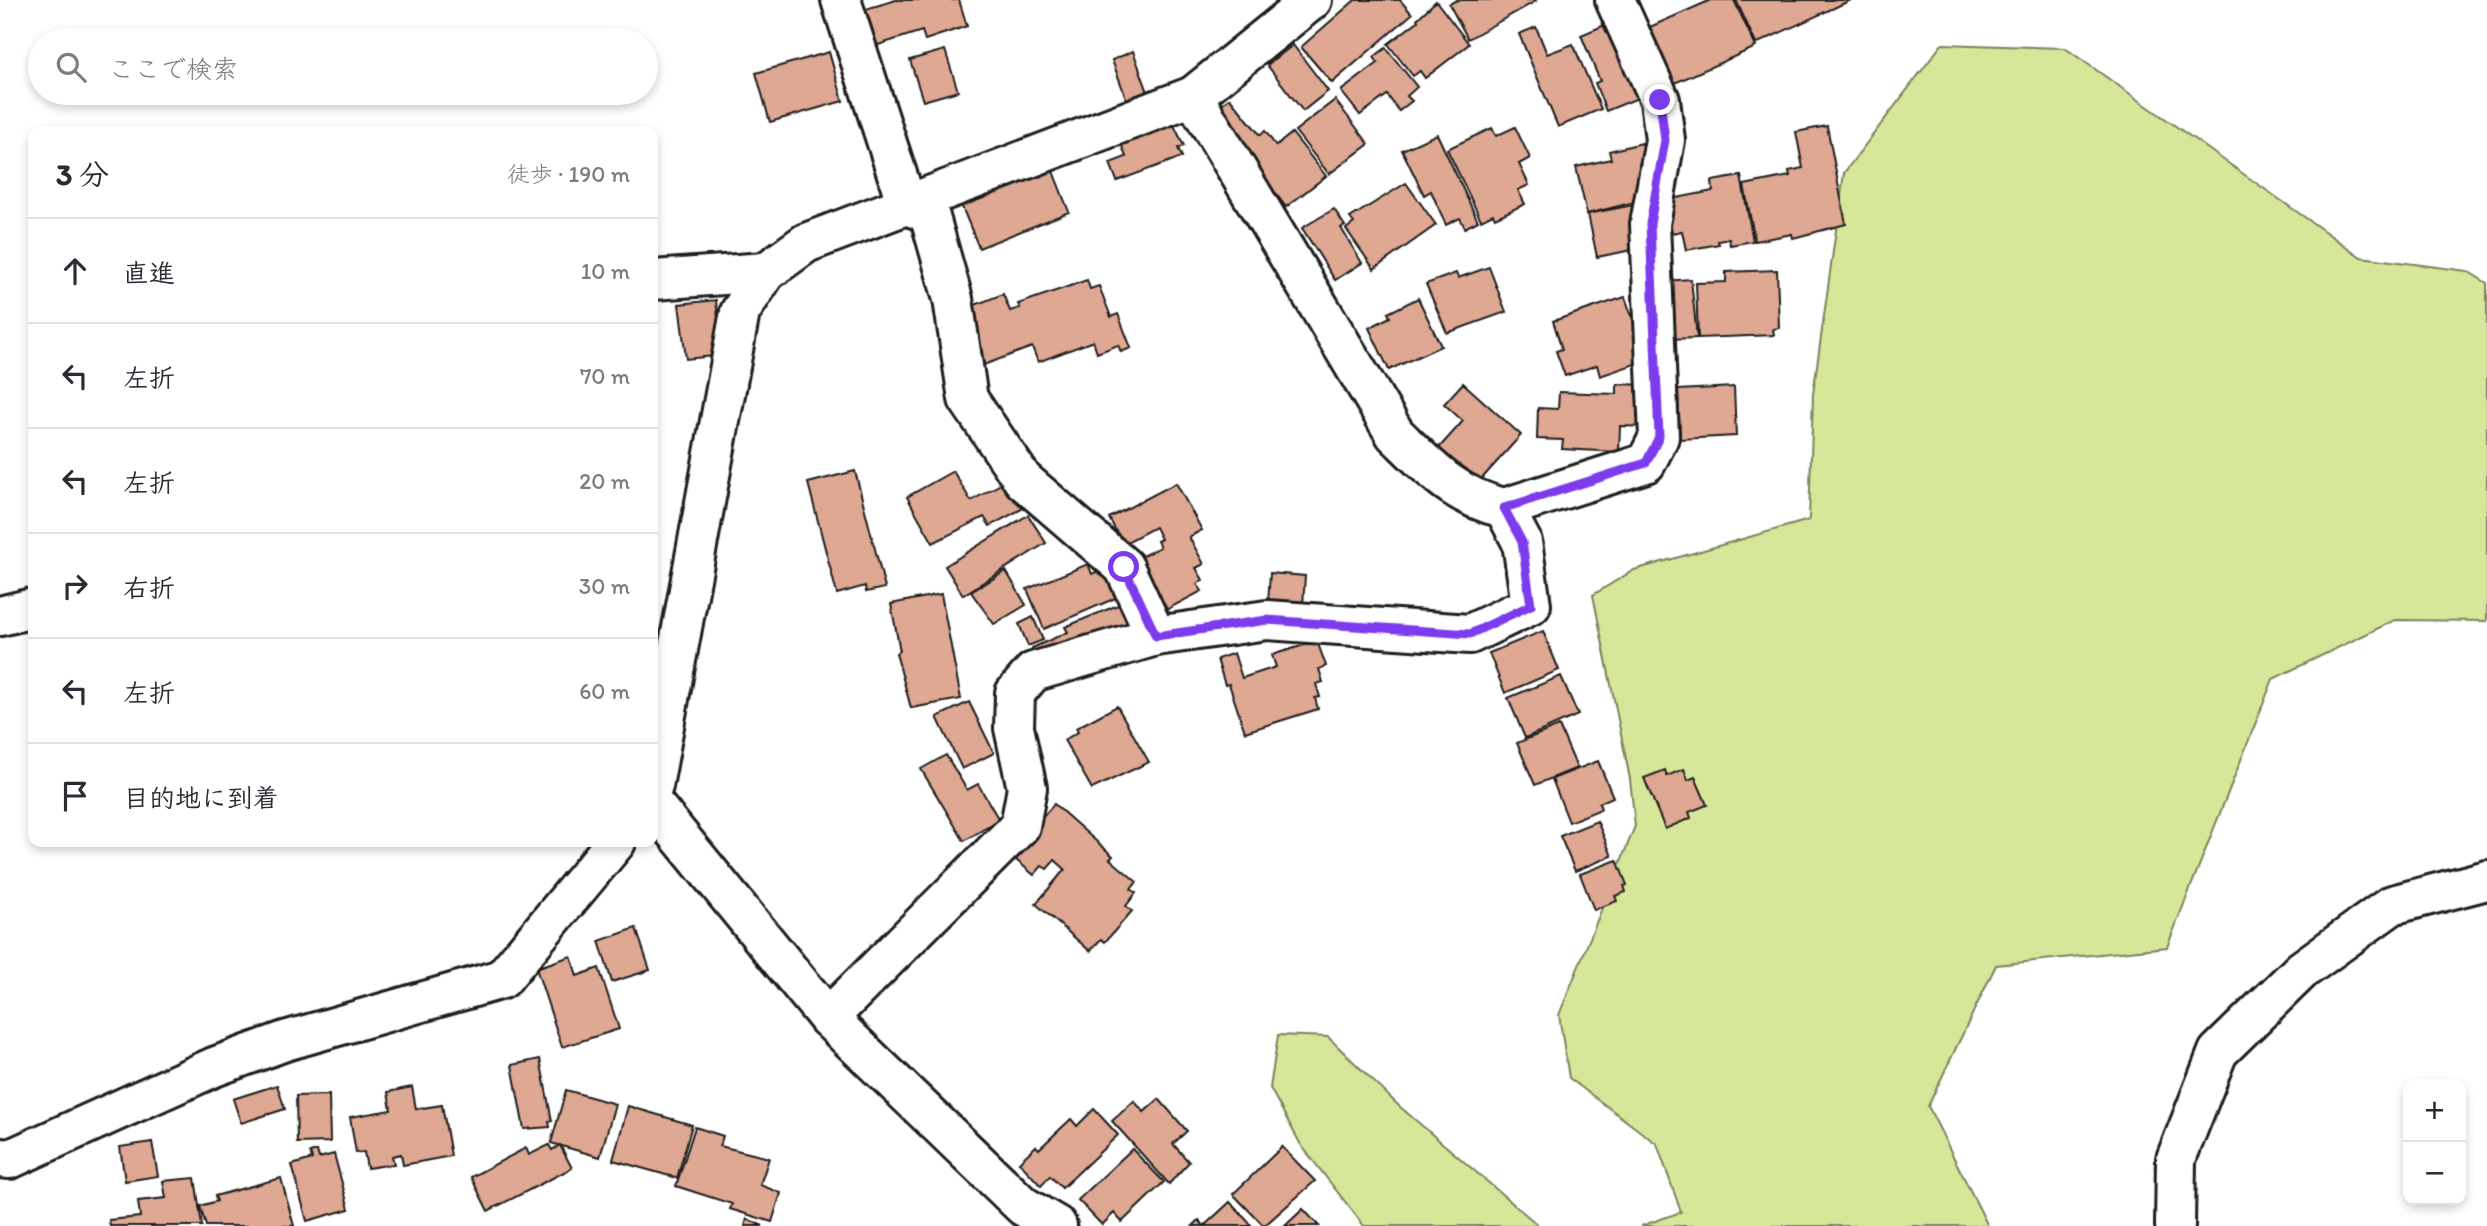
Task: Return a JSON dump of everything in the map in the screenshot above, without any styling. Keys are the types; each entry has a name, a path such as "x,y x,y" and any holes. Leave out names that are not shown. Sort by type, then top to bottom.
{"street":[{"path":"841,0 907,205 929,215 953,299 968,399 1023,480 1124,567 1156,636"},
{"path":"658,759 740,312 766,272 806,243 1193,96 1312,0"},
{"path":"1193,96 1395,434 1439,476 1477,502 1504,508 1646,463 1659,437 1650,224 1665,140 1660,100 1615,0"},
{"path":"658,280 766,272"},
{"path":"828,1018 1020,826 1027,789 1014,728 1016,693 1034,672 1156,636 1267,620 1470,634 1531,605 1522,542 1504,508"},
{"path":"0,616 28,609"},
{"path":"658,810 828,1018 1023,1206 1057,1226"},
{"path":"0,1158 10,1159 214,1067 285,1041 502,979 612,847"},
{"path":"2175,1226 2176,1159 2218,1052 2302,970 2392,905 2487,880"}],"green space":[{"path":"1942,44 2065,48 2361,257 2467,271 2487,283 2487,621 2395,620 2273,679 2167,947 1996,965 1928,1106 1988,1226 1641,1226 1681,1212 1657,1144 1569,1078 1559,1015 1635,826 1630,779 1593,595 1634,570 1809,520 1813,394 1844,173"},
{"path":"1278,1035 1328,1037 1399,1106 1539,1226 1364,1226 1301,1145 1270,1088"}],"building":[{"path":"896,0 959,0 967,26 925,40 922,31 875,46 863,10"},
{"path":"1355,0 1400,0 1412,14 1332,83 1301,47"},
{"path":"1457,0 1536,1 1468,39 1449,4"},
{"path":"1711,0 1734,0 1756,47 1668,86 1643,30"},
{"path":"1736,0 1851,0 1756,44"},
{"path":"1436,1 1469,44 1425,78 1420,71 1413,76 1388,44 1418,21"},
{"path":"1612,22 1643,96 1606,111 1595,83 1600,81 1581,35"},
{"path":"1536,27 1547,54 1573,44 1601,109 1558,127 1519,34"},
{"path":"1293,45 1328,91 1303,111 1267,65"},
{"path":"1386,48 1417,87 1407,96 1412,101 1399,111 1387,95 1360,115 1341,91 1378,63 1374,57"},
{"path":"945,50 958,91 923,101 910,60"},
{"path":"1133,51 1149,95 1128,103 1112,60"},
{"path":"829,52 843,101 770,122 756,73"},
{"path":"1230,98 1260,135 1265,131 1276,146 1292,133 1326,176 1286,207 1212,111"},
{"path":"1335,100 1369,144 1329,174 1295,131"},
{"path":"1173,123 1184,146 1178,148 1182,157 1117,181 1110,163 1126,157 1121,143"},
{"path":"1827,126 1846,224 1793,238 1792,234 1755,241 1744,185 1790,176 1789,171 1803,168 1796,132"},
{"path":"1515,127 1530,158 1519,164 1529,185 1518,190 1525,204 1495,218 1493,214 1481,220 1447,149 1492,128 1496,136"},
{"path":"1437,134 1478,221 1465,228 1460,218 1446,225 1431,191 1424,195 1402,150"},
{"path":"1642,143 1646,162 1639,164 1647,199 1587,214 1576,167 1611,159 1609,151"},
{"path":"1051,166 1069,212 979,248 960,202"},
{"path":"1741,176 1753,241 1730,245 1729,239 1718,241 1719,244 1686,250 1682,231 1672,233 1666,200 1713,191 1712,181"},
{"path":"1406,183 1436,225 1374,269 1346,229 1354,223 1350,218"},
{"path":"1638,204 1647,247 1597,257 1588,214"},
{"path":"1334,209 1345,226 1341,228 1362,263 1335,280 1302,228"},
{"path":"1489,267 1506,312 1447,333 1426,284 1456,273 1458,278"},
{"path":"1777,270 1779,328 1773,329 1774,335 1698,338 1696,283 1726,282 1726,272"},
{"path":"1691,279 1697,338 1667,339 1664,281"},
{"path":"1087,280 1090,289 1099,286 1111,317 1118,314 1131,348 1121,352 1118,345 1097,353 1093,341 1038,362 1032,347 981,366 967,308 1003,294 1010,311 1020,308 1018,304"},
{"path":"1625,297 1647,360 1600,376 1597,365 1565,376 1556,351 1562,349 1553,321"},
{"path":"1418,298 1441,346 1389,370 1369,328 1390,317 1388,313"},
{"path":"716,300 722,355 686,359 679,304"},
{"path":"1463,383 1521,435 1477,484 1438,449 1463,421 1444,404"},
{"path":"1617,384 1651,385 1649,427 1620,426 1619,452 1562,449 1563,440 1537,439 1538,408 1558,409 1559,392 1617,394"},
{"path":"1734,387 1736,436 1680,439 1678,390"},
{"path":"855,471 885,588 866,592 865,586 837,594 808,483"},
{"path":"953,471 971,501 1011,478 1027,506 990,526 984,517 933,543 907,497"},
{"path":"1176,483 1202,530 1189,537 1204,564 1196,568 1203,580 1197,584 1202,591 1164,611 1136,559 1160,547 1157,541 1161,539 1155,527 1123,544 1109,518"},
{"path":"1028,515 1046,543 963,595 945,566"},
{"path":"1088,564 1092,574 1103,569 1118,597 1044,629 1027,589"},
{"path":"1006,571 1026,605 994,624 971,592"},
{"path":"1270,573 1305,576 1303,605 1268,603"},
{"path":"941,594 961,699 911,708 896,653 900,651 891,604"},
{"path":"1125,602 1135,627 1038,662 1032,648 1068,632 1065,627"},
{"path":"1033,617 1043,640 1028,646 1019,624"},
{"path":"1543,631 1559,670 1505,693 1489,653"},
{"path":"1317,641 1326,666 1319,669 1323,682 1316,684 1320,697 1315,698 1318,709 1245,732 1229,684 1225,685 1217,659 1234,653 1242,678 1276,667 1272,655"},
{"path":"1561,676 1578,715 1525,738 1508,698"},
{"path":"969,702 994,753 962,769 937,717"},
{"path":"1117,706 1149,762 1092,789 1064,740 1078,732 1076,728"},
{"path":"1559,726 1577,768 1535,785 1517,743"},
{"path":"946,755 967,790 978,784 999,820 964,841 921,769"},
{"path":"1598,761 1613,797 1599,803 1601,809 1569,822 1552,779"},
{"path":"1684,769 1688,780 1695,777 1707,805 1689,812 1691,818 1665,829 1644,778 1665,770 1667,776"},
{"path":"1054,804 1113,856 1110,859 1137,882 1131,889 1136,893 1126,906 1132,911 1105,942 1101,939 1090,951 1036,904 1065,869 1055,860 1047,869 1042,866 1034,875 1010,855"},
{"path":"1597,821 1612,856 1575,871 1560,836"},
{"path":"1617,860 1627,885 1624,886 1626,892 1615,896 1617,901 1594,910 1580,874"},
{"path":"636,928 650,970 612,982 599,941"},
{"path":"571,956 577,976 599,968 619,1029 562,1047 536,968"},
{"path":"540,1059 552,1121 549,1122 550,1127 524,1129 512,1065"},
{"path":"277,1085 285,1109 241,1123 233,1099"},
{"path":"412,1087 416,1109 442,1105 451,1156 403,1165 401,1154 392,1156 394,1164 367,1168 364,1152 356,1153 350,1117 391,1110 388,1092"},
{"path":"566,1090 615,1104 600,1157 551,1143"},
{"path":"329,1095 330,1142 297,1143 296,1096"},
{"path":"1159,1099 1187,1131 1173,1144 1189,1162 1169,1184 1112,1121 1134,1101 1144,1112"},
{"path":"628,1106 692,1125 677,1178 613,1160"},
{"path":"1094,1109 1118,1135 1062,1188 1050,1176 1041,1186 1019,1162 1036,1146 1039,1149 1071,1119 1077,1126"},
{"path":"695,1127 723,1136 720,1146 769,1158 760,1185 781,1193 772,1222 730,1209 732,1204 676,1186"},
{"path":"152,1142 158,1176 125,1181 120,1147"},
{"path":"549,1145 552,1150 560,1145 572,1168 488,1211 471,1177 526,1148 529,1155"},
{"path":"1282,1147 1315,1181 1264,1226 1233,1194"},
{"path":"1132,1149 1164,1182 1122,1222 1114,1213 1102,1225 1078,1200"},
{"path":"317,1151 319,1158 334,1154 349,1209 307,1221 292,1165 312,1159 310,1153"},
{"path":"195,1178 202,1226 110,1226 109,1220 140,1217 138,1201 166,1198 163,1181"},
{"path":"281,1178 294,1226 206,1226 200,1206 217,1201 215,1196"},
{"path":"1230,1202 1252,1226 1204,1226"},
{"path":"1303,1209 1319,1226 1285,1226"},
{"path":"747,1219 763,1226 745,1226"},
{"path":"1199,1220 1204,1226 1193,1226"}],"route":[{"path":"1124,567 1156,636 1267,620 1470,634 1531,605 1522,542 1504,508 1646,463 1659,437 1650,224 1665,140 1660,100"}]}
